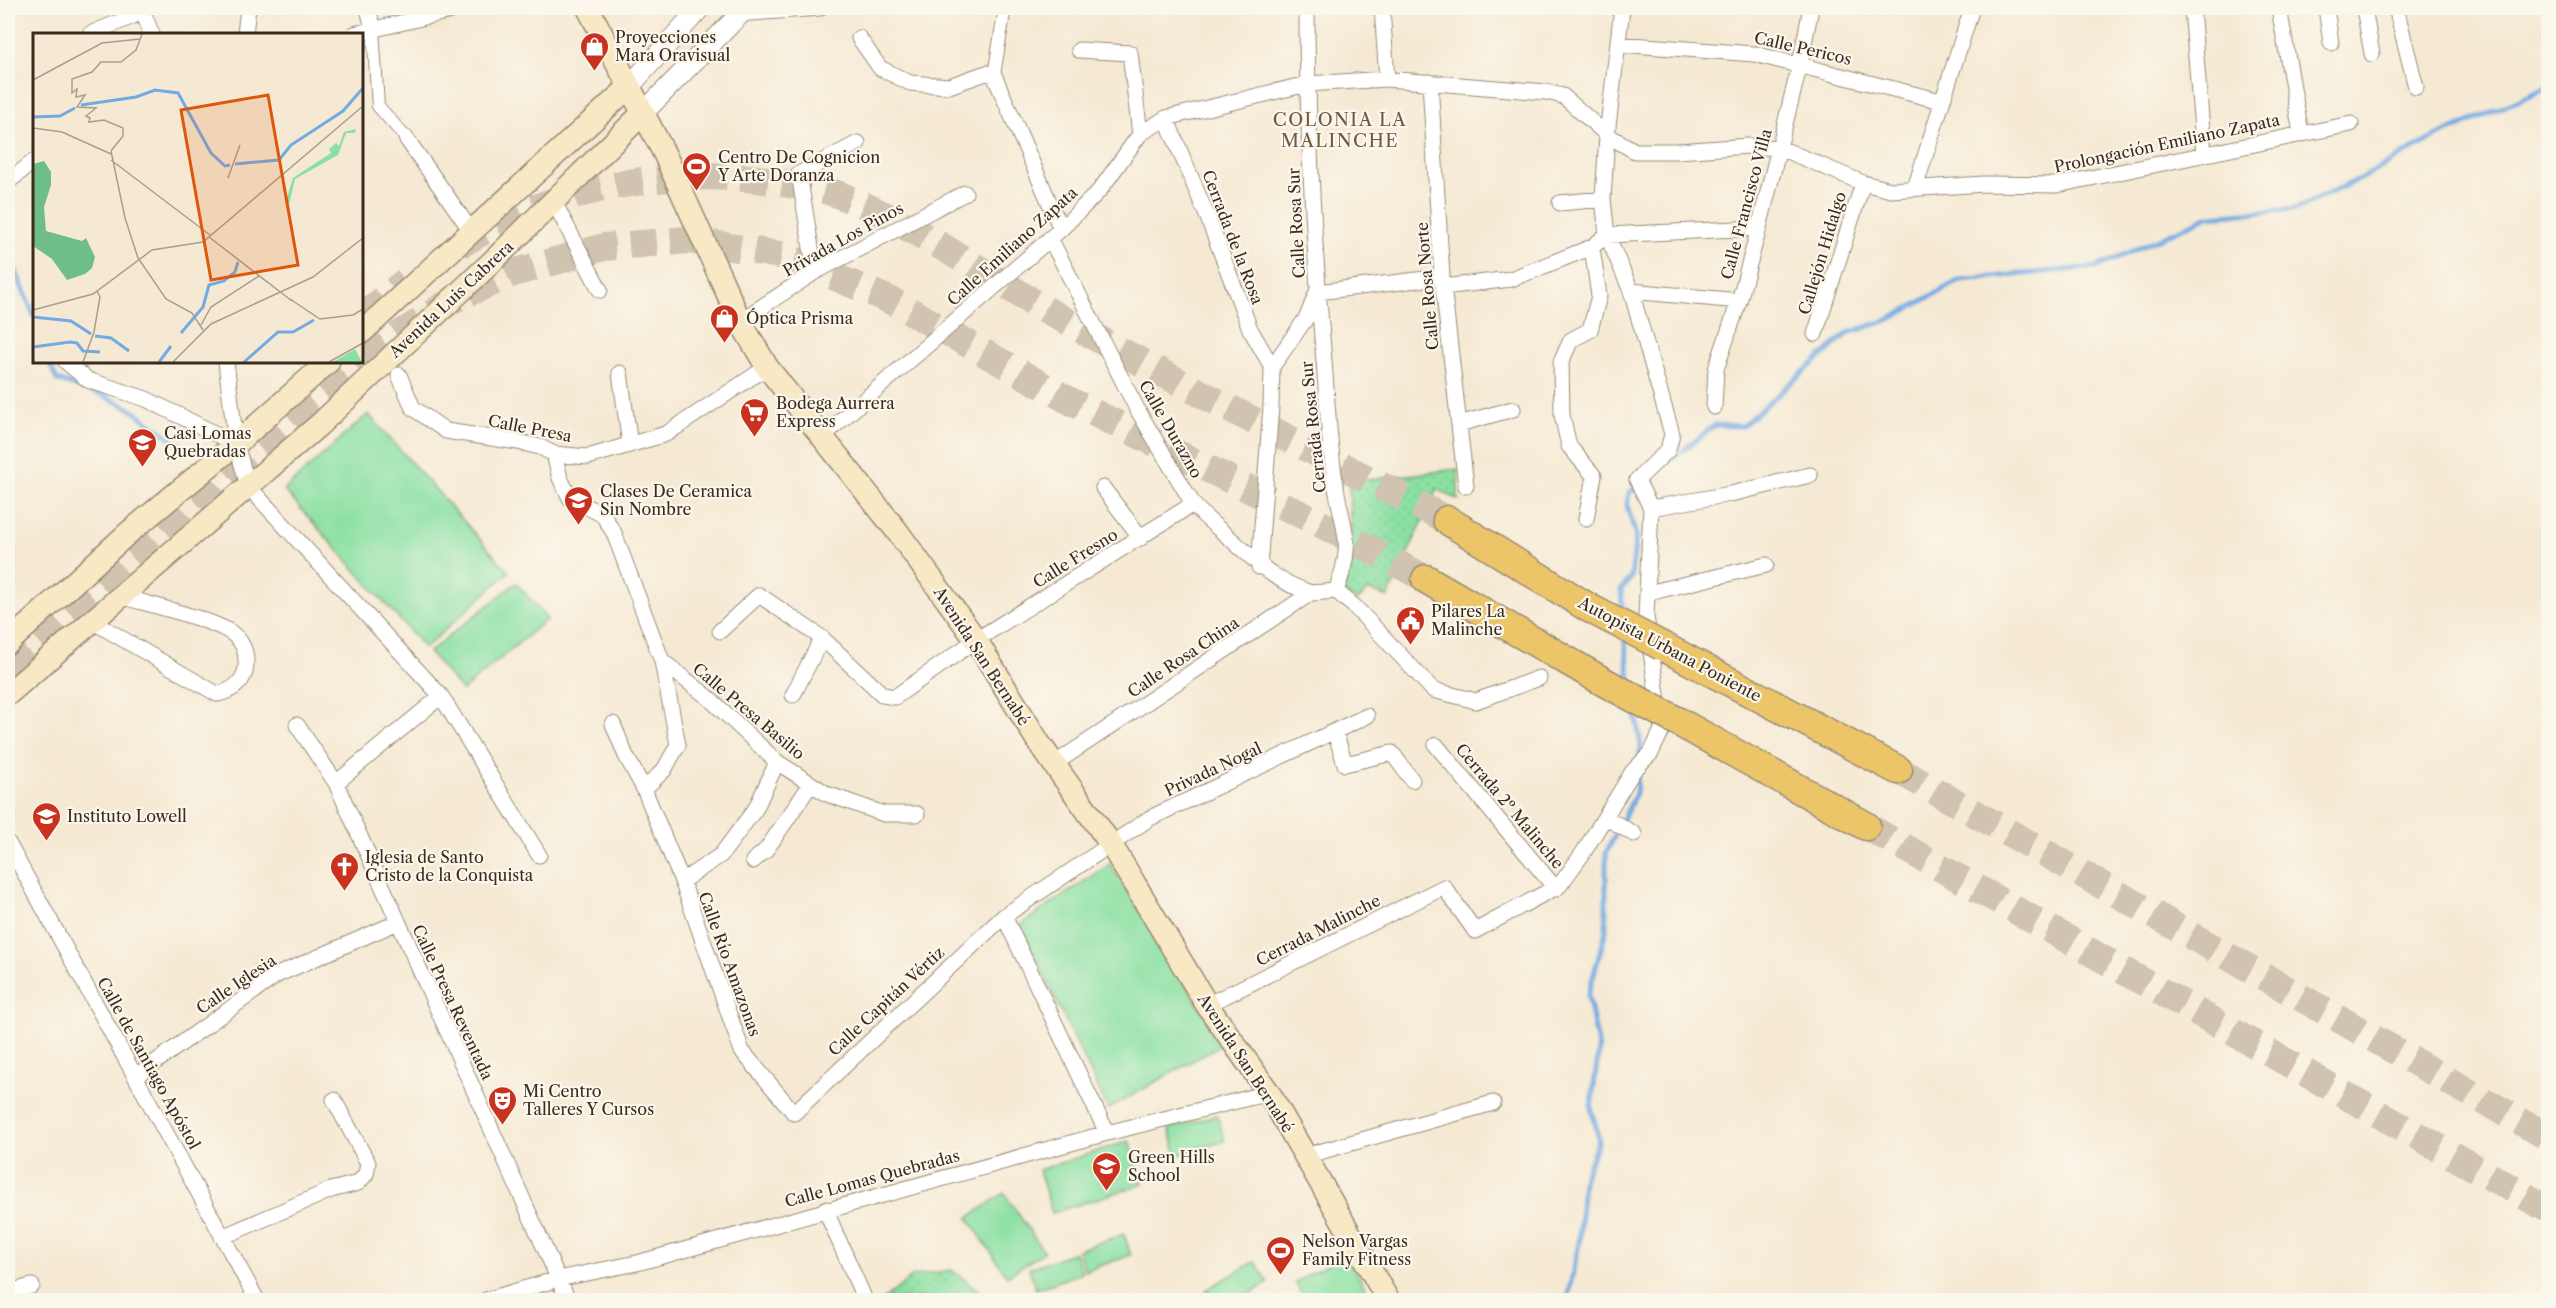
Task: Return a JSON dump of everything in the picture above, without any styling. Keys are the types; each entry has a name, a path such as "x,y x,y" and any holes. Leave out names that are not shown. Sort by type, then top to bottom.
{"highway":[{"name":"Autopista Urbana Poniente","path":"1446,520 1590,608 1898,770"},
{"path":"1426,579 1604,682 1866,826"}],"main road":[{"name":"Avenida San Bernabé","path":"588,8 670,165 740,321 767,367 824,435 976,640 1054,764 1110,843 1207,1005 1269,1093 1388,1300"},
{"name":"Avenida Luis Cabrera","path":"363,331 628,88"},
{"name":"Avenida Luis Cabrera","path":"8,694 320,424 554,202 642,114"},
{"path":"8,643 127,534 236,444 327,363"}],"street":[{"path":"245,33 248,8"},
{"path":"368,8 373,28 378,106 406,138 472,232"},
{"path":"357,33 463,8"},
{"name":"Avenida Luis Cabrera","path":"628,88 700,8"},
{"path":"742,11 820,8"},
{"path":"859,38 880,68 910,83 949,86 986,73 994,75 1005,8"},
{"name":"Calle Rosa Sur","path":"1272,367 1307,317 1318,292 1307,84 1307,8"},
{"path":"1382,8 1387,79"},
{"path":"1558,887 1609,819 1633,771 1651,753 1662,730 1646,616 1650,508 1640,486 1668,450 1672,434 1631,291 1607,236 1603,199 1607,135 1622,8"},
{"name":"Calle Francisco Villa","path":"1714,407 1716,369 1739,300 1759,228 1800,64 1811,8"},
{"path":"1915,188 1972,8"},
{"path":"2192,8 2205,154"},
{"path":"2279,8 2301,133"},
{"path":"2326,8 2331,43"},
{"path":"2364,8 2372,54"},
{"path":"2396,8 2416,87"},
{"path":"92,33 142,10 152,33"},
{"name":"Avenida Luis Cabrera","path":"642,114 742,11"},
{"name":"Calle Pericos","path":"1618,44 1754,54 1941,101"},
{"path":"1080,50 1130,53 1140,134"},
{"name":"Calle Durazno","path":"994,75 1056,234 1137,409 1193,504 1202,516 1259,567 1284,584 1311,593"},
{"name":"Calle Emiliano Zapata","path":"824,435 1056,234 1100,190 1140,134 1166,118 1307,84 1387,79 1546,92 1563,96 1607,135"},
{"name":"Calle Rosa Norte","path":"1430,82 1443,282 1466,486"},
{"name":"Cerrada de la Rosa","path":"1166,118 1208,218 1250,328 1272,367"},
{"name":"Prolongación Emiliano Zapata","path":"1607,135 1622,145 1647,153 1748,146 1780,148 1863,183 1891,190 1984,184 2057,186 2351,124"},
{"path":"815,272 799,174 858,143"},
{"path":"8,183 33,161"},
{"name":"Callejón Hidalgo","path":"1815,334 1863,183"},
{"name":"Privada Los Pinos","path":"740,321 815,272 965,193"},
{"path":"1560,203 1603,199"},
{"path":"554,202 600,290"},
{"path":"1318,292 1511,279 1592,247 1607,236 1759,228"},
{"path":"1586,519 1594,476 1569,446 1562,415 1561,362 1571,340 1590,330 1599,296 1592,247"},
{"path":"1631,291 1739,300"},
{"name":"Cerrada Rosa Sur","path":"1318,292 1335,482 1348,546 1347,563 1336,591"},
{"path":"67,363 88,381 146,399 236,444"},
{"path":"225,363 236,444 248,486 441,696 539,855"},
{"name":"Calle Presa","path":"399,375 413,408 446,431 540,447 554,454 588,456 666,434 767,367"},
{"path":"1259,567 1272,406 1272,367"},
{"path":"620,373 630,445"},
{"path":"1459,424 1513,409"},
{"name":"Calle Presa Basilio","path":"554,454 560,478 570,498 603,515 614,533 662,661 678,745 664,770 644,789"},
{"path":"1650,508 1731,494 1810,475"},
{"path":"1103,488 1142,538"},
{"name":"Calle Fresno","path":"822,638 883,695 890,698 900,695 976,640 1193,504"},
{"path":"1648,593 1766,565"},
{"path":"1336,591 1433,690 1476,702 1539,678"},
{"name":"Calle Rosa China","path":"1054,764 1311,593 1336,591"},
{"path":"720,631 759,595 822,638 793,695"},
{"path":"92,621 217,694 232,688 244,674 246,657 242,644 223,627 121,596"},
{"name":"Calle Presa Basilio","path":"662,661 709,698 777,762 827,794 884,814 917,814"},
{"path":"336,783 441,696"},
{"name":"Privada Nogal","path":"1110,843 1150,818 1367,716"},
{"name":"Calle Río Amazonas","path":"613,724 626,756 644,789 682,881 742,1051 794,1113"},
{"name":"Calle Presa Reventada","path":"297,725 336,783 396,923 568,1300"},
{"path":"1335,732 1345,764 1392,753 1412,780"},
{"name":"Cerrada 2º Malinche","path":"1436,745 1558,887"},
{"path":"682,881 721,855 756,808 777,762"},
{"path":"753,861 766,850 811,784"},
{"path":"1609,819 1630,832"},
{"name":"Calle de Santiago Apóstol","path":"8,843 257,1300"},
{"name":"Calle Capitán Vértiz","path":"794,1113 1004,916 1110,843"},
{"name":"Cerrada Malinche","path":"1207,1005 1444,887 1475,931 1558,887"},
{"path":"1004,916 1107,1133"},
{"name":"Calle Iglesia","path":"136,1076 277,975 396,923"},
{"name":"Calle Lomas Quebradas","path":"486,1300 558,1279 637,1263 825,1209 1107,1133 1269,1093"},
{"path":"222,1237 331,1190 358,1183 366,1174 368,1163 334,1100"},
{"path":"1305,1155 1493,1103"},
{"path":"825,1209 865,1300"},
{"path":"8,1292 32,1286"}],"green space":[{"path":"368,414 509,572 425,648 284,490"},
{"path":"1458,469 1458,500 1437,489 1388,597 1368,590 1357,601 1342,591 1352,565 1349,482"},
{"path":"516,583 547,619 462,691 429,652"},
{"path":"1110,864 1223,1044 1108,1109 1020,925"},
{"path":"1217,1115 1225,1141 1177,1155 1169,1129"},
{"path":"1129,1141 1143,1184 1052,1213 1039,1170"},
{"path":"1004,1193 1044,1252 1007,1276 968,1218"},
{"path":"1124,1234 1131,1255 1085,1271 1078,1250"},
{"path":"1075,1252 1082,1273 1036,1289 1029,1268"},
{"path":"1346,1254 1371,1298 1368,1300 1305,1300 1295,1282"},
{"path":"1255,1261 1268,1283 1239,1300 1212,1300 1206,1290"},
{"path":"952,1270 991,1300 914,1298 883,1300 913,1276"}],"waterway":[{"path":"1653,474 1715,425 1742,426 1848,333 1888,320 1960,280 2097,267 2209,216 2296,209 2366,176 2431,139 2548,87"},
{"path":"8,258 15,269 33,314"},
{"path":"49,363 57,380 100,394 129,408 185,448"},
{"path":"1623,615 1621,589 1631,578 1636,536 1627,505 1629,493 1639,485"},
{"path":"1624,636 1631,686"},
{"path":"1635,710 1641,746 1639,760"},
{"path":"1569,1300 1579,1243 1583,1180 1599,1139 1591,1108 1599,1049 1588,995 1606,931 1606,853 1636,793 1638,773"}],"tunnel":[{"path":"459,245 537,208 578,194 621,184 665,178 708,176 752,179 827,191 899,222 1121,351 1447,520"},
{"path":"363,358 456,298 513,273 604,247 688,240 786,256 892,301 1070,401 1353,540 1426,579"},
{"path":"363,316 406,281"},
{"path":"8,670 83,598 357,363"},
{"path":"1898,770 2548,1137"},
{"path":"1866,826 2548,1209"}],"place":[{"name":"Proyecciones Mara Oravisual","path":"594,72"},
{"name":"Centro De Cognicion Y Arte Doranza","path":"697,192"},
{"name":"Óptica Prisma","path":"725,344"},
{"name":"Bodega Aurrera Express","path":"755,438"},
{"name":"Casi Lomas Quebradas","path":"143,468"},
{"name":"Clases De Ceramica Sin Nombre","path":"579,526"},
{"name":"Pilares La Malinche","path":"1410,646"},
{"name":"Instituto Lowell","path":"46,842"},
{"name":"Iglesia de Santo Cristo de la Conquista","path":"344,892"},
{"name":"Mi Centro Talleres Y Cursos","path":"502,1126"},
{"name":"Green Hills School","path":"1107,1192"},
{"name":"Nelson Vargas Family Fitness","path":"1281,1276"}],"district":[{"name":"COLONIA LA MALINCHE","path":"1340,130"}]}
